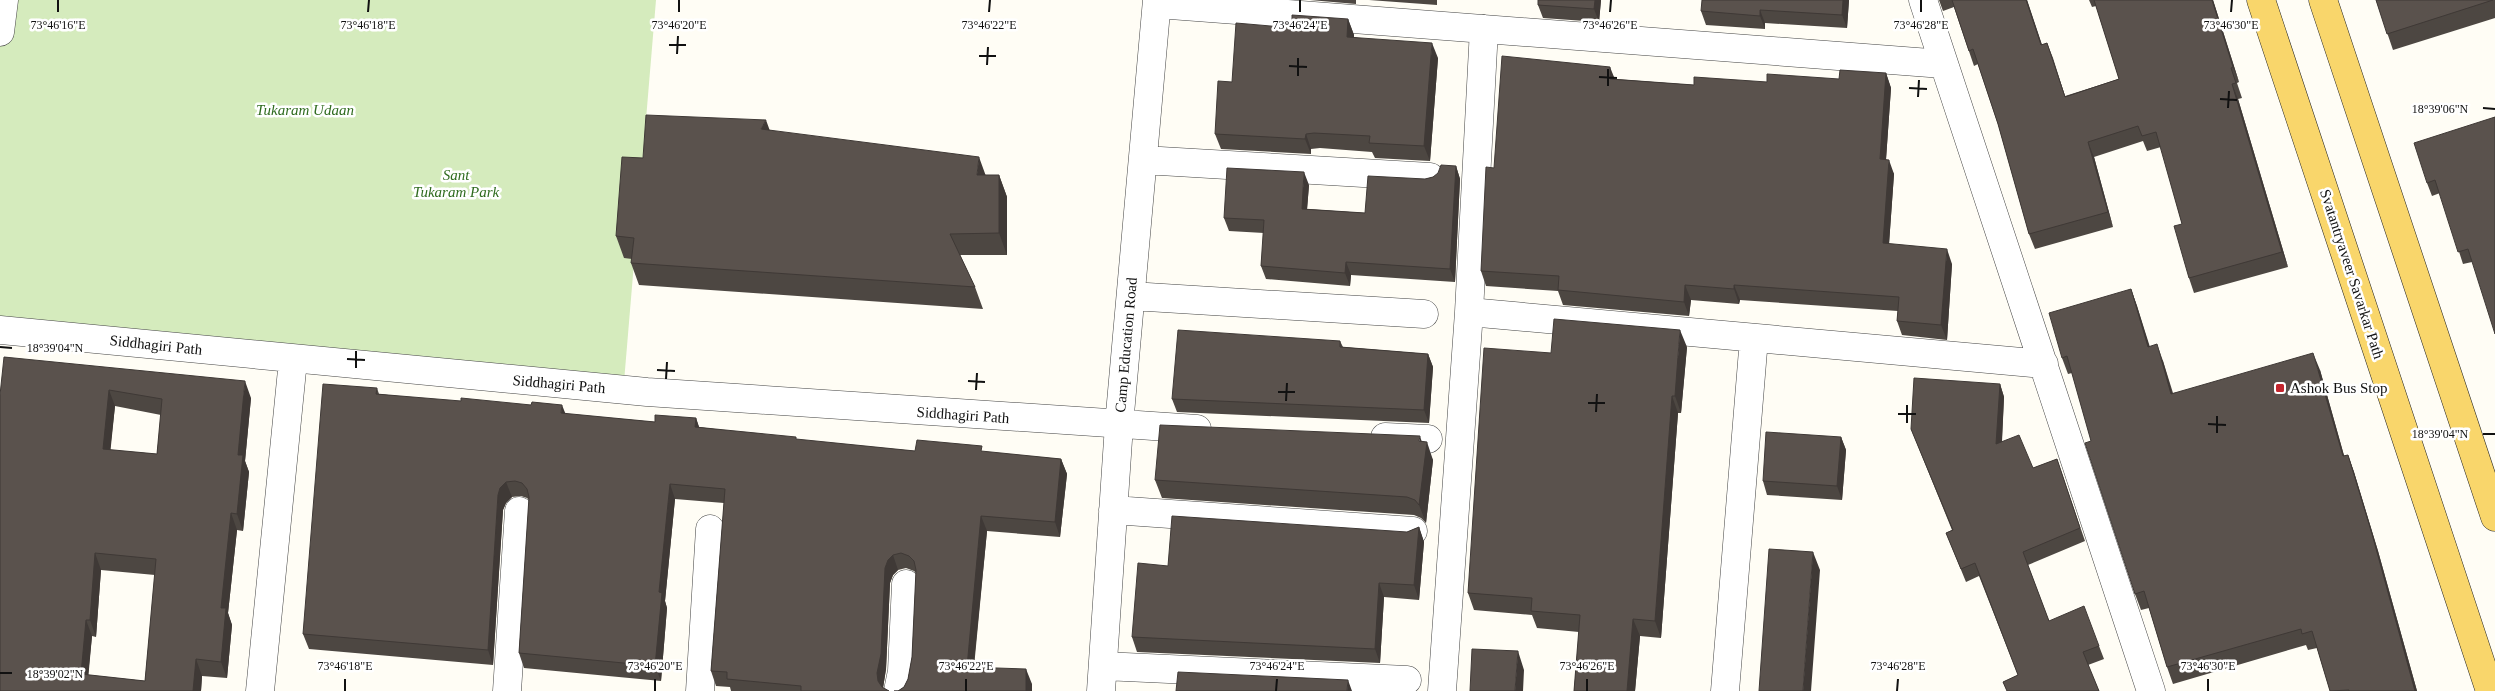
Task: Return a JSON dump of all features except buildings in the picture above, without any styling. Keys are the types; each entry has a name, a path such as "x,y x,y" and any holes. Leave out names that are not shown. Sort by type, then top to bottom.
{"main road":[{"name":"Svatantryaveer Savarkar Path","path":"2261,0 2490,691"},
{"path":"2323,0 2495,517"}],"street":[{"path":"0,32 4,0"},
{"path":"1923,0 2151,691"},
{"path":"1157,2 1943,64"},
{"name":"Camp Education Road","path":"1102,679 1119,425 1157,2"},
{"path":"1442,691 1469,312 1484,28"},
{"path":"1143,160 1430,177"},
{"path":"1131,296 1424,314"},
{"path":"1469,312 2044,364"},
{"name":"Siddhagiri Path","path":"0,330 293,360 637,391 1119,425 1219,430"},
{"path":"1725,691 1754,338"},
{"path":"260,691 293,360"},
{"path":"1358,436 1428,439"},
{"path":"1113,510 1413,531"},
{"path":"507,691 519,511"},
{"path":"700,691 710,529"},
{"path":"898,691 902,671 906,584"},
{"path":"1102,679 1406,680"}],"green space":[{"name":"Sant Tukaram Park","path":"4,0 656,0 624,382 0,323 0,32"}],"place":[{"name":"Ashok Bus Stop","path":"2280,388"}],"park label":[{"name":"Tukaram Udaan","path":"305,110"}]}
